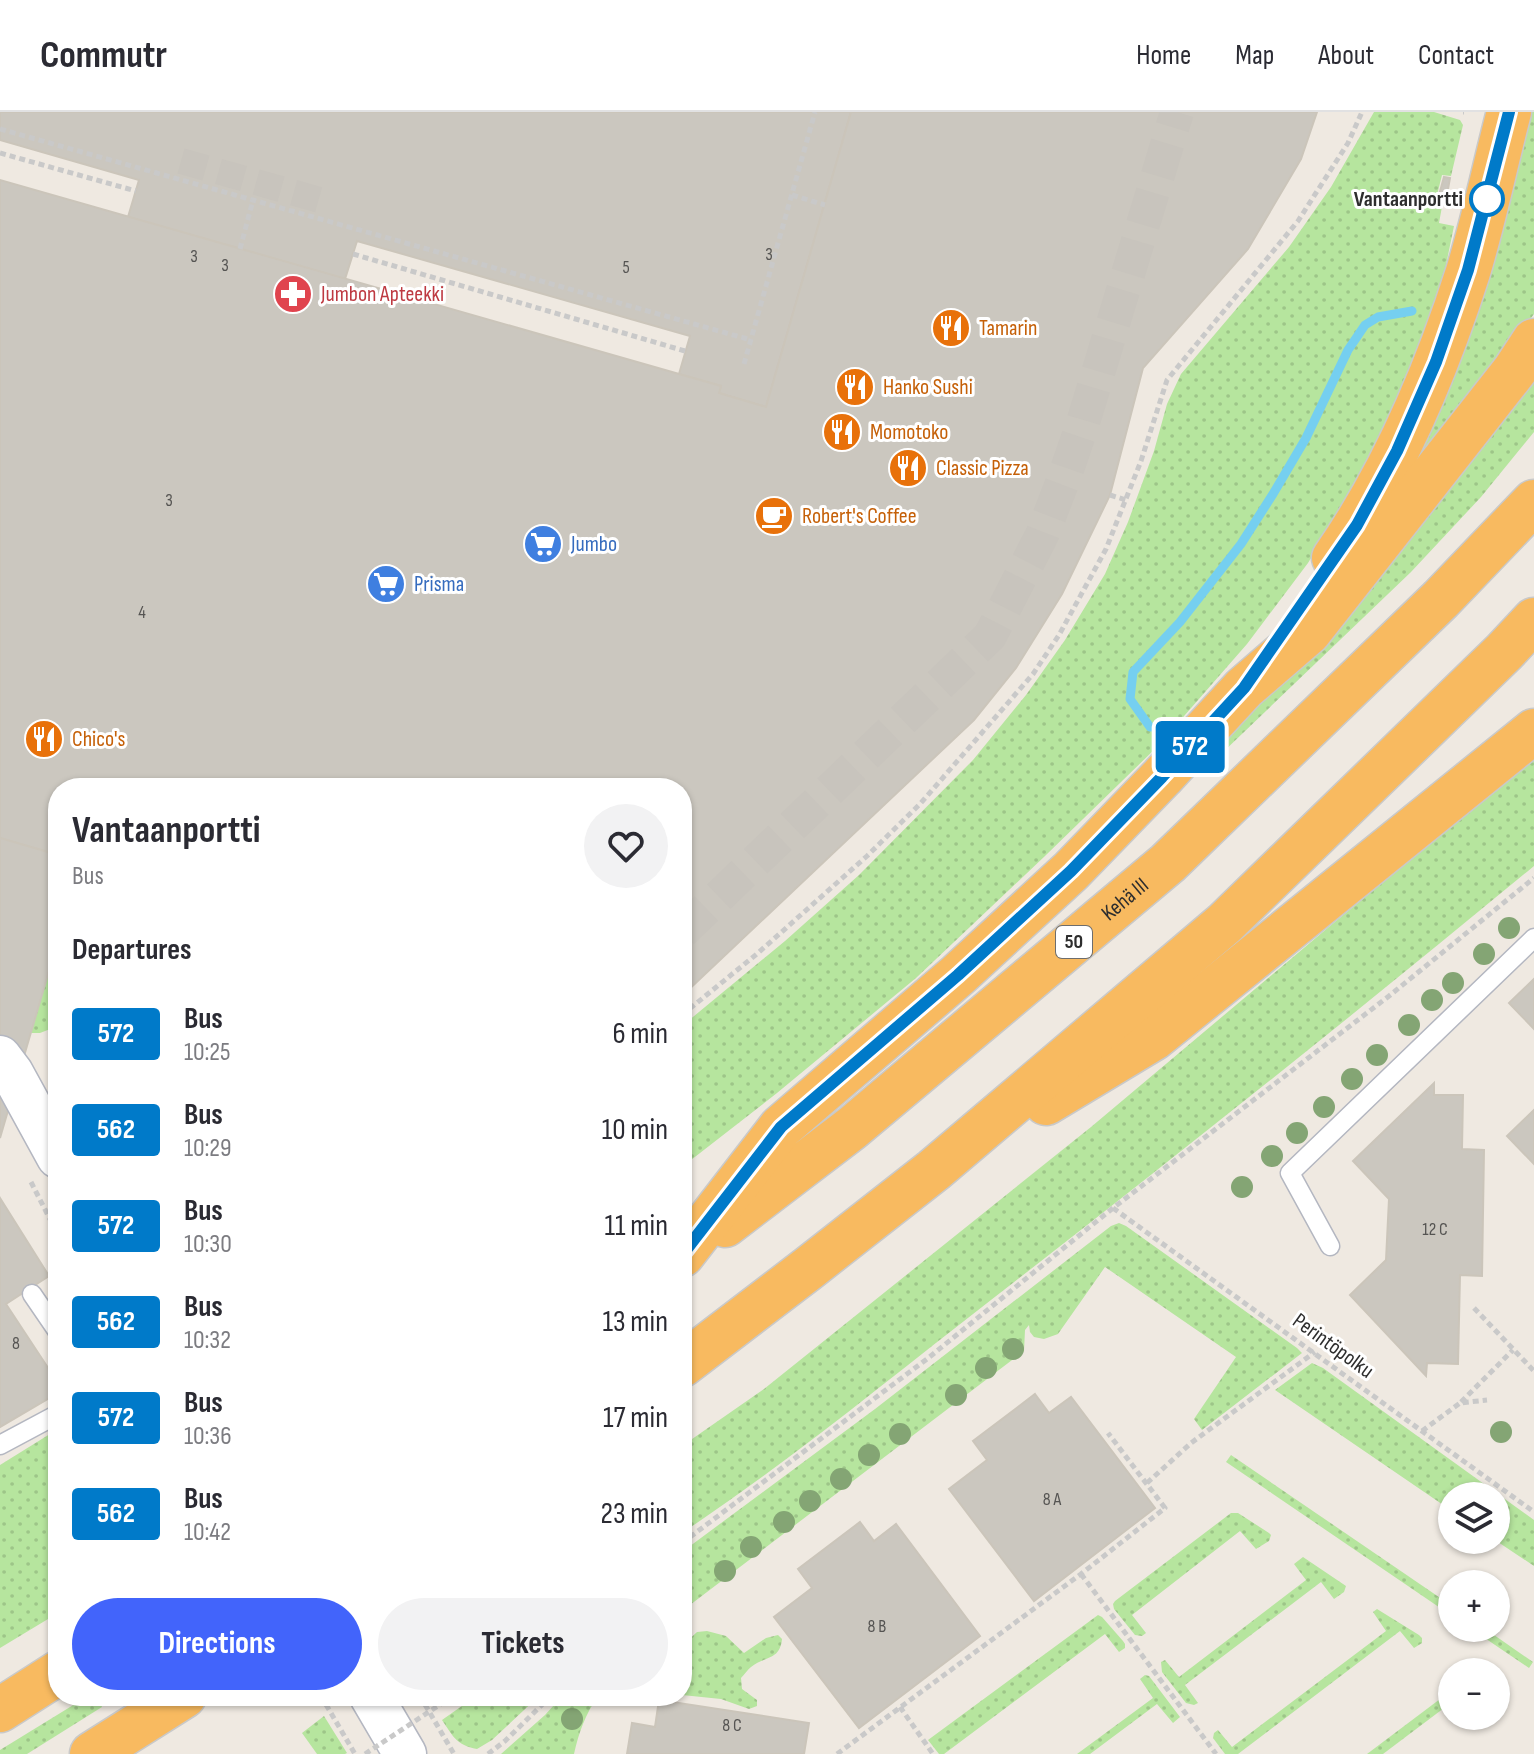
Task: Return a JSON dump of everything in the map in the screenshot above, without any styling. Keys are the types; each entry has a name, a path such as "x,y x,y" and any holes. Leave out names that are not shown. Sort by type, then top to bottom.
{"highway":[{"path":"1244,688 1357,525 1397,451 1436,362 1468,270 1509,112"},
{"path":"692,1243 781,1127 958,975 1071,871 1244,688 1309,632 1515,370 1534,341"},
{"name":"Kehä III","path":"692,1248 852,1128 1168,863 1441,599 1534,502"},
{"path":"692,1357 934,1170 1224,924 1534,620"},
{"path":"934,1170 1154,1038 1534,731"},
{"path":"0,1710 48,1679"},
{"path":"92,1754 168,1706"}],"street":[{"path":"0,1057 48,1139"},
{"path":"377,1706 405,1754"}],"lane":[{"path":"1330,1246 1290,1173 1534,938"},
{"path":"32,1294 48,1317"},
{"path":"0,1445 48,1419"}],"path":[{"path":"744,364 815,112"},
{"path":"692,1007 867,856 920,804 1033,674 1059,635 1106,549 1141,461 1167,380 1298,221 1348,143 1362,112"},
{"path":"0,129 751,340"},
{"path":"0,153 136,191"},
{"path":"792,195 825,205"},
{"path":"240,249 253,200"},
{"path":"353,254 685,351"},
{"path":"1110,495 1126,500"},
{"path":"692,1535 927,1359 1113,1208 1376,1006 1534,878"},
{"name":"Perintöpolku","path":"1113,1208 1534,1512"},
{"path":"1474,1308 1534,1371"},
{"path":"1422,1431 1460,1403 1513,1350"},
{"path":"1147,1483 1191,1443 1315,1352"},
{"path":"1460,1403 1487,1400"},
{"path":"837,1754 1165,1508 1108,1433"},
{"path":"1081,1574 1216,1754"},
{"path":"327,1706 355,1754"},
{"path":"426,1706 454,1754"},
{"path":"365,1754 438,1706"},
{"path":"488,1754 541,1706"},
{"path":"900,1707 933,1754"}],"green space":[{"path":"1374,112 1434,112 1460,120 1463,125 1451,176 1442,175 1436,199 1443,201 1439,223 1454,226 1438,304 1380,444 1308,563 1247,644 1157,747 1045,856 916,978 692,1159 692,1018 859,875 973,760 1026,695 1065,640 1105,574 1128,522 1154,451 1167,404 1181,374 1289,247 1331,187"},
{"path":"1527,112 1534,112 1534,314 1405,486"},
{"path":"1534,367 1534,432 1481,497 1411,572 1220,755 1216,753 1328,628"},
{"path":"1534,758 1534,866 1060,1247 800,1449 692,1526 692,1439 764,1389 1091,1127"},
{"path":"0,957 48,970 48,1030 22,1033"},
{"path":"1119,1223 1126,1226 1302,1353 1202,1430 1194,1419 1236,1357 1105,1267 1058,1334 1044,1339 1034,1337 1029,1325 1025,1330 1024,1351 692,1603 692,1545 875,1409 1111,1226"},
{"path":"1312,1363 1481,1482 1438,1482 1438,1501 1275,1390"},
{"path":"48,1435 48,1619 0,1648 0,1465"},
{"path":"1231,1455 1438,1596 1438,1606 1226,1462"},
{"path":"1510,1503 1534,1520 1534,1566 1510,1550"},
{"path":"1231,1513 1238,1513 1269,1533 1269,1541 1256,1549 1240,1531 1132,1615 1146,1633 1135,1635 1114,1609 1115,1601"},
{"path":"1303,1557 1346,1586 1344,1592 1334,1599 1321,1582 1185,1685 1198,1703 1186,1703 1162,1672 1161,1662 1165,1660 1179,1677 1306,1580 1294,1564"},
{"path":"1377,1609 1419,1635 1422,1643 1414,1648 1400,1631 1238,1754 1225,1754 1213,1738 1214,1733 1218,1730 1232,1747 1386,1631 1373,1612"},
{"path":"1098,1615 1123,1641 1125,1648 1119,1652 1105,1634 944,1754 939,1754 928,1740"},
{"path":"697,1632 726,1636 744,1653 766,1638 778,1635 782,1639 775,1655 750,1668 741,1678 742,1689 757,1700 757,1706 749,1709 721,1699 692,1696 692,1637"},
{"path":"1491,1642 1504,1642 1533,1662 1529,1668"},
{"path":"1149,1676 1180,1717 1173,1723 1157,1704 1090,1754 1077,1754 1153,1698 1140,1679"},
{"path":"1438,1701 1438,1713 1383,1754 1367,1754"},
{"path":"72,1706 102,1707 27,1754 0,1754 0,1750"},
{"path":"462,1706 528,1706 492,1740 477,1749 460,1742 442,1720"},
{"path":"553,1706 592,1706 574,1754 501,1754"},
{"path":"324,1716 347,1753 317,1754 302,1733"}],"building":[{"path":"0,112 851,112 766,407 719,393 721,386 679,374 690,336 357,241 345,279 128,217 139,180 0,140"},
{"name":"Jumbo","path":"851,112 1317,112 1301,159 1248,249 1143,368 1110,495 1062,594 1016,668 974,720 692,987 692,778 48,778 48,852 0,838 0,180 721,386 719,393 766,407"},
{"path":"1444,177 1450,178 1446,200 1438,199"},
{"path":"0,838 48,852 48,974 0,1138"},
{"path":"1534,979 1534,1029 1509,1003"},
{"path":"1434,1083 1434,1095 1463,1095 1462,1149 1484,1150 1482,1276 1460,1275 1458,1364 1427,1363 1426,1376 1350,1295 1386,1260 1389,1199 1353,1161"},
{"path":"1534,1110 1534,1164 1507,1136"},
{"path":"0,1198 48,1274 6,1304 48,1368 48,1399 0,1427"},
{"path":"1035,1394 1049,1413 1071,1397 1155,1508 1034,1601 949,1489 987,1460 973,1441"},
{"path":"860,1522 874,1541 896,1524 980,1636 859,1728 774,1617 812,1588 798,1569"},
{"path":"692,1705 809,1723 804,1754 627,1754 632,1723 655,1727 658,1706"}],"waterway":[{"path":"1150,727 1130,699 1133,672 1180,622 1241,544 1306,438 1348,350 1365,325 1378,317 1412,311"}],"tunnel":[{"path":"692,922 990,636 1042,535 1064,478 1177,112"},
{"path":"181,161 327,202"}],"bus line":[{"name":"572","path":"692,1242 781,1127 958,975 1071,871 1244,688 1357,525 1397,451 1436,362 1468,270 1509,112"}],"place":[{"name":"Vantaanportti","path":"1487,199"},
{"name":"Jumbon Apteekki","path":"293,294"},
{"name":"Tamarin","path":"951,328"},
{"name":"Hanko Sushi","path":"855,387"},
{"name":"Momotoko","path":"842,432"},
{"name":"Classic Pizza","path":"908,468"},
{"name":"Robert's Coffee","path":"774,516"},
{"name":"Jumbo","path":"543,544"},
{"name":"Prisma","path":"386,584"},
{"name":"Chico's","path":"44,739"}]}
